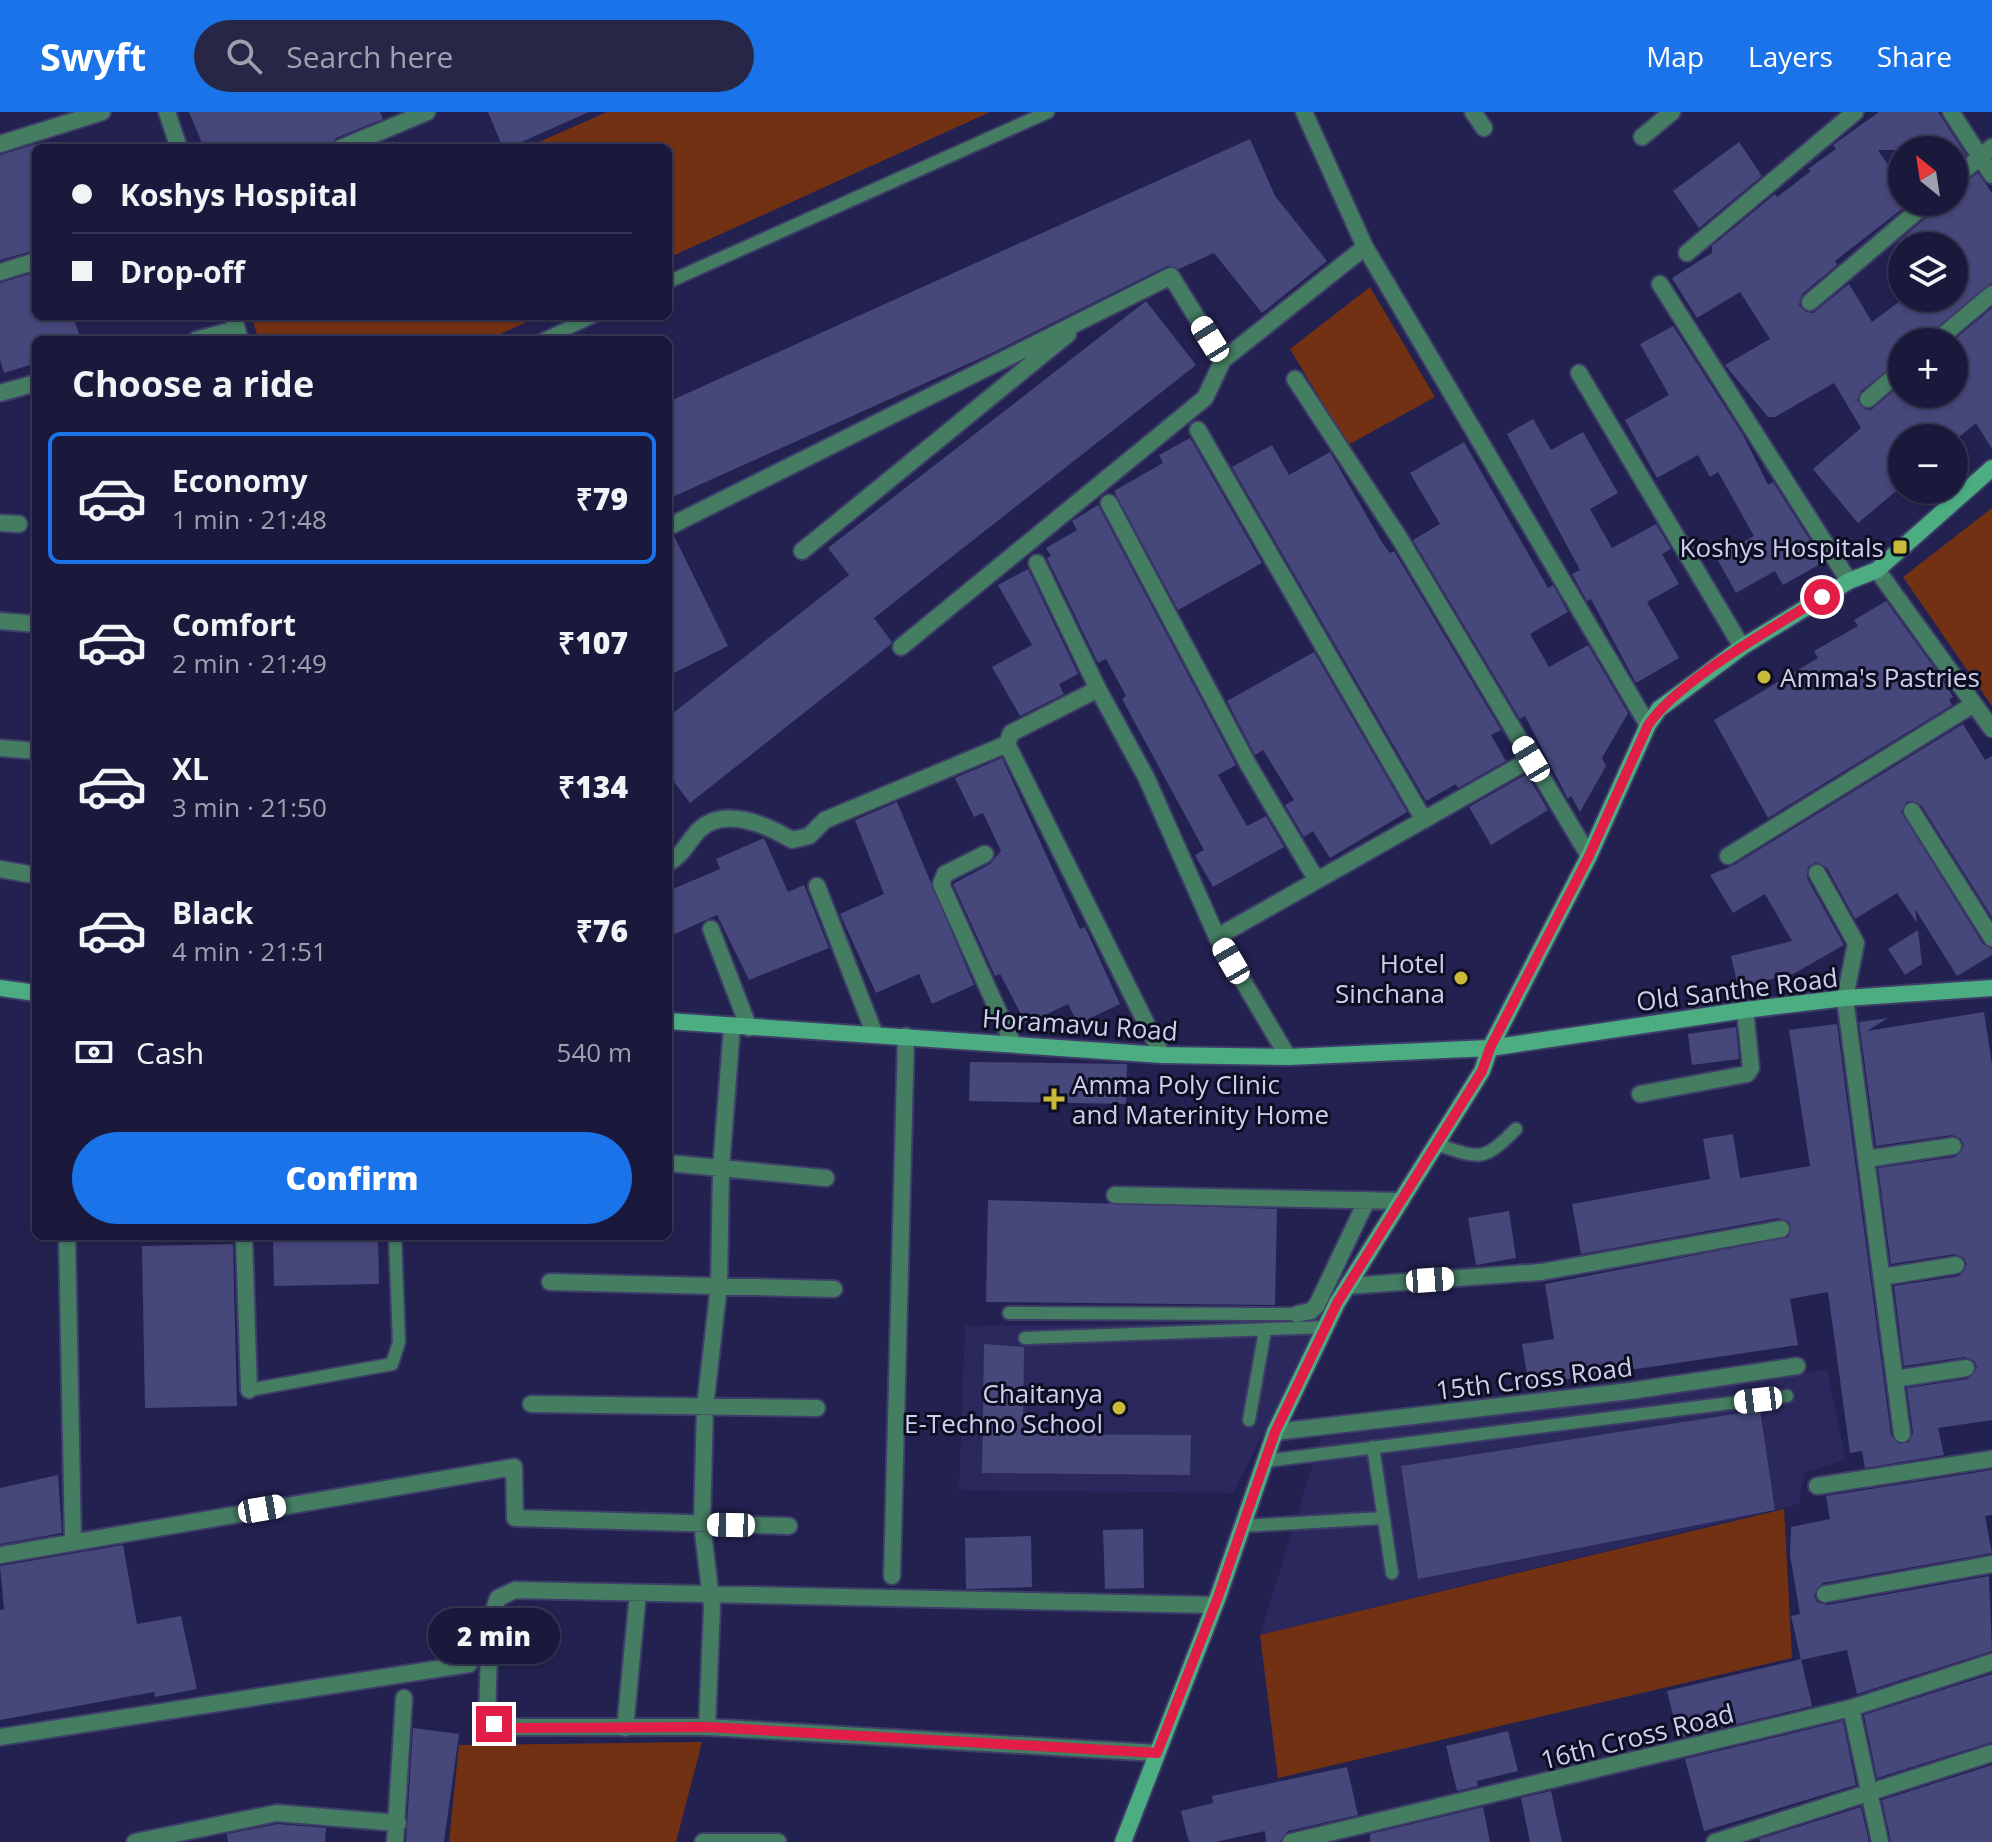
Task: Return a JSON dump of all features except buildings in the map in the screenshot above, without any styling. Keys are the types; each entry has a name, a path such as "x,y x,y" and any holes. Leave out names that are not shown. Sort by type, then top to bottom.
{"main road":[{"path":"1123,1842 1214,1605 1275,1432 1348,1286 1482,1071 1490,1048 1589,856 1648,725 1659,709 1742,647 1849,581 1877,570 1992,468"},
{"path":"0,988 32,992"},
{"name":"Old Santhe Road","path":"1490,1048 1845,998 1992,988"},
{"name":"Horamavu Road","path":"672,1021 1162,1055 1288,1057 1490,1048"}],"street":[{"path":"0,144 102,112"},
{"path":"167,112 178,144"},
{"path":"351,144 427,112"},
{"path":"1304,112 1365,247 1648,725"},
{"path":"1473,112 1484,128"},
{"path":"1642,137 1672,112"},
{"path":"1687,253 1855,112"},
{"path":"1951,112 1986,152 1992,175"},
{"path":"1968,167 1986,152"},
{"path":"1810,302 1911,216"},
{"path":"901,647 1205,398 1223,360 1365,247"},
{"path":"0,272 32,262"},
{"path":"672,525 1171,276 1223,360"},
{"path":"1660,284 1849,581"},
{"path":"1952,328 1992,294"},
{"path":"802,551 1091,316"},
{"path":"209,336 236,328"},
{"path":"1579,373 1742,647"},
{"path":"1295,379 1400,539 1589,856"},
{"path":"1868,399 1888,382"},
{"path":"0,393 32,384"},
{"path":"1198,430 1424,820"},
{"path":"1109,503 1249,766 1316,879"},
{"path":"0,523 19,524"},
{"path":"1037,563 1098,689 1146,777 1217,937 1288,1057"},
{"path":"1877,570 1992,729"},
{"path":"0,621 32,624"},
{"path":"1098,689 1011,733 1007,744 1162,1055"},
{"path":"1728,856 1974,704"},
{"path":"672,861 679,858 701,828 737,817 770,827 792,840 809,836 825,820 1007,744"},
{"path":"0,748 32,751"},
{"path":"1217,937 1531,759"},
{"path":"1912,811 1992,938"},
{"path":"985,854 945,874 941,884 1013,1044"},
{"path":"0,869 28,874"},
{"path":"1817,873 1856,943 1845,998 1902,1434"},
{"path":"817,886 875,1035"},
{"path":"707,1727 711,1595 705,1573 702,1524 705,1407 719,1285 721,1168 741,1028 711,929"},
{"path":"1640,1094 1747,1074 1751,1068 1745,1010"},
{"path":"892,1576 906,1036"},
{"path":"1866,1159 1953,1146"},
{"path":"672,1163 826,1178"},
{"path":"1115,1195 1401,1201"},
{"path":"1297,1314 1311,1311 1317,1305 1367,1200"},
{"path":"1348,1286 1541,1272 1781,1229"},
{"path":"67,1240 73,1541"},
{"path":"244,1240 249,1390"},
{"path":"1882,1277 1956,1265"},
{"path":"550,1282 834,1289"},
{"name":"15th Cross Road","path":"1275,1432 1630,1391 1797,1366"},
{"path":"1895,1379 1966,1368"},
{"path":"531,1404 817,1408"},
{"path":"1817,1486 1992,1459"},
{"path":"0,1555 514,1467 515,1518 789,1526"},
{"path":"1825,1594 1992,1564"},
{"path":"1157,1753 707,1727 515,1728 494,1724 487,1717 486,1705 490,1621 498,1598 515,1590 1214,1605"},
{"path":"625,1728 638,1593"},
{"name":"16th Cross Road","path":"1291,1842 1851,1708 1992,1662"},
{"path":"0,1737 469,1664"},
{"path":"395,1842 404,1698"},
{"path":"1851,1708 1880,1842"},
{"path":"1715,1842 1992,1753"},
{"path":"135,1842 193,1836 277,1813 398,1823"},
{"path":"703,1842 778,1842"}],"lane":[{"path":"672,280 1048,112"},
{"path":"551,336 585,320"},
{"path":"1436,1144 1470,1156 1492,1153 1516,1129"},
{"path":"249,1390 392,1364 399,1342 395,1240"},
{"path":"1009,1313 1297,1314"},
{"path":"1025,1338 1326,1327"},
{"path":"1249,1420 1265,1331"},
{"path":"1265,1461 1787,1396"},
{"path":"1373,1447 1392,1573"},
{"path":"1242,1526 1384,1518"}],"shaded area":[{"path":"607,112 990,112 672,256 672,144 534,144"},
{"path":"1370,287 1435,397 1348,445 1290,349"},
{"path":"252,320 531,320 496,336 258,336"},
{"path":"1992,508 1992,706 1903,577"},
{"name":"Chaitanya E-Techno School","path":"1320,1322 1233,1493 959,1490 965,1326"},
{"path":"1827,1370 1846,1460 1804,1473 1799,1504 1260,1635 1321,1438"},
{"path":"1784,1509 1792,1658 1278,1778 1260,1635"},
{"path":"702,1742 676,1842 449,1842 459,1745"}],"place":[{"name":"Koshys Hospitals","path":"1900,547"},
{"name":"Amma's Pastries","path":"1764,677"},
{"name":"Hotel Sinchana","path":"1461,978"},
{"name":"Amma Poly Clinic and Materinity Home","path":"1054,1099"},
{"name":"Chaitanya E-Techno School","path":"1119,1408"}],"route":[{"path":"494,1724 515,1728 707,1727 1157,1753 1218,1597 1275,1432 1337,1303 1482,1071 1490,1048 1589,856 1648,725 1659,709 1742,647 1822,597"}]}
